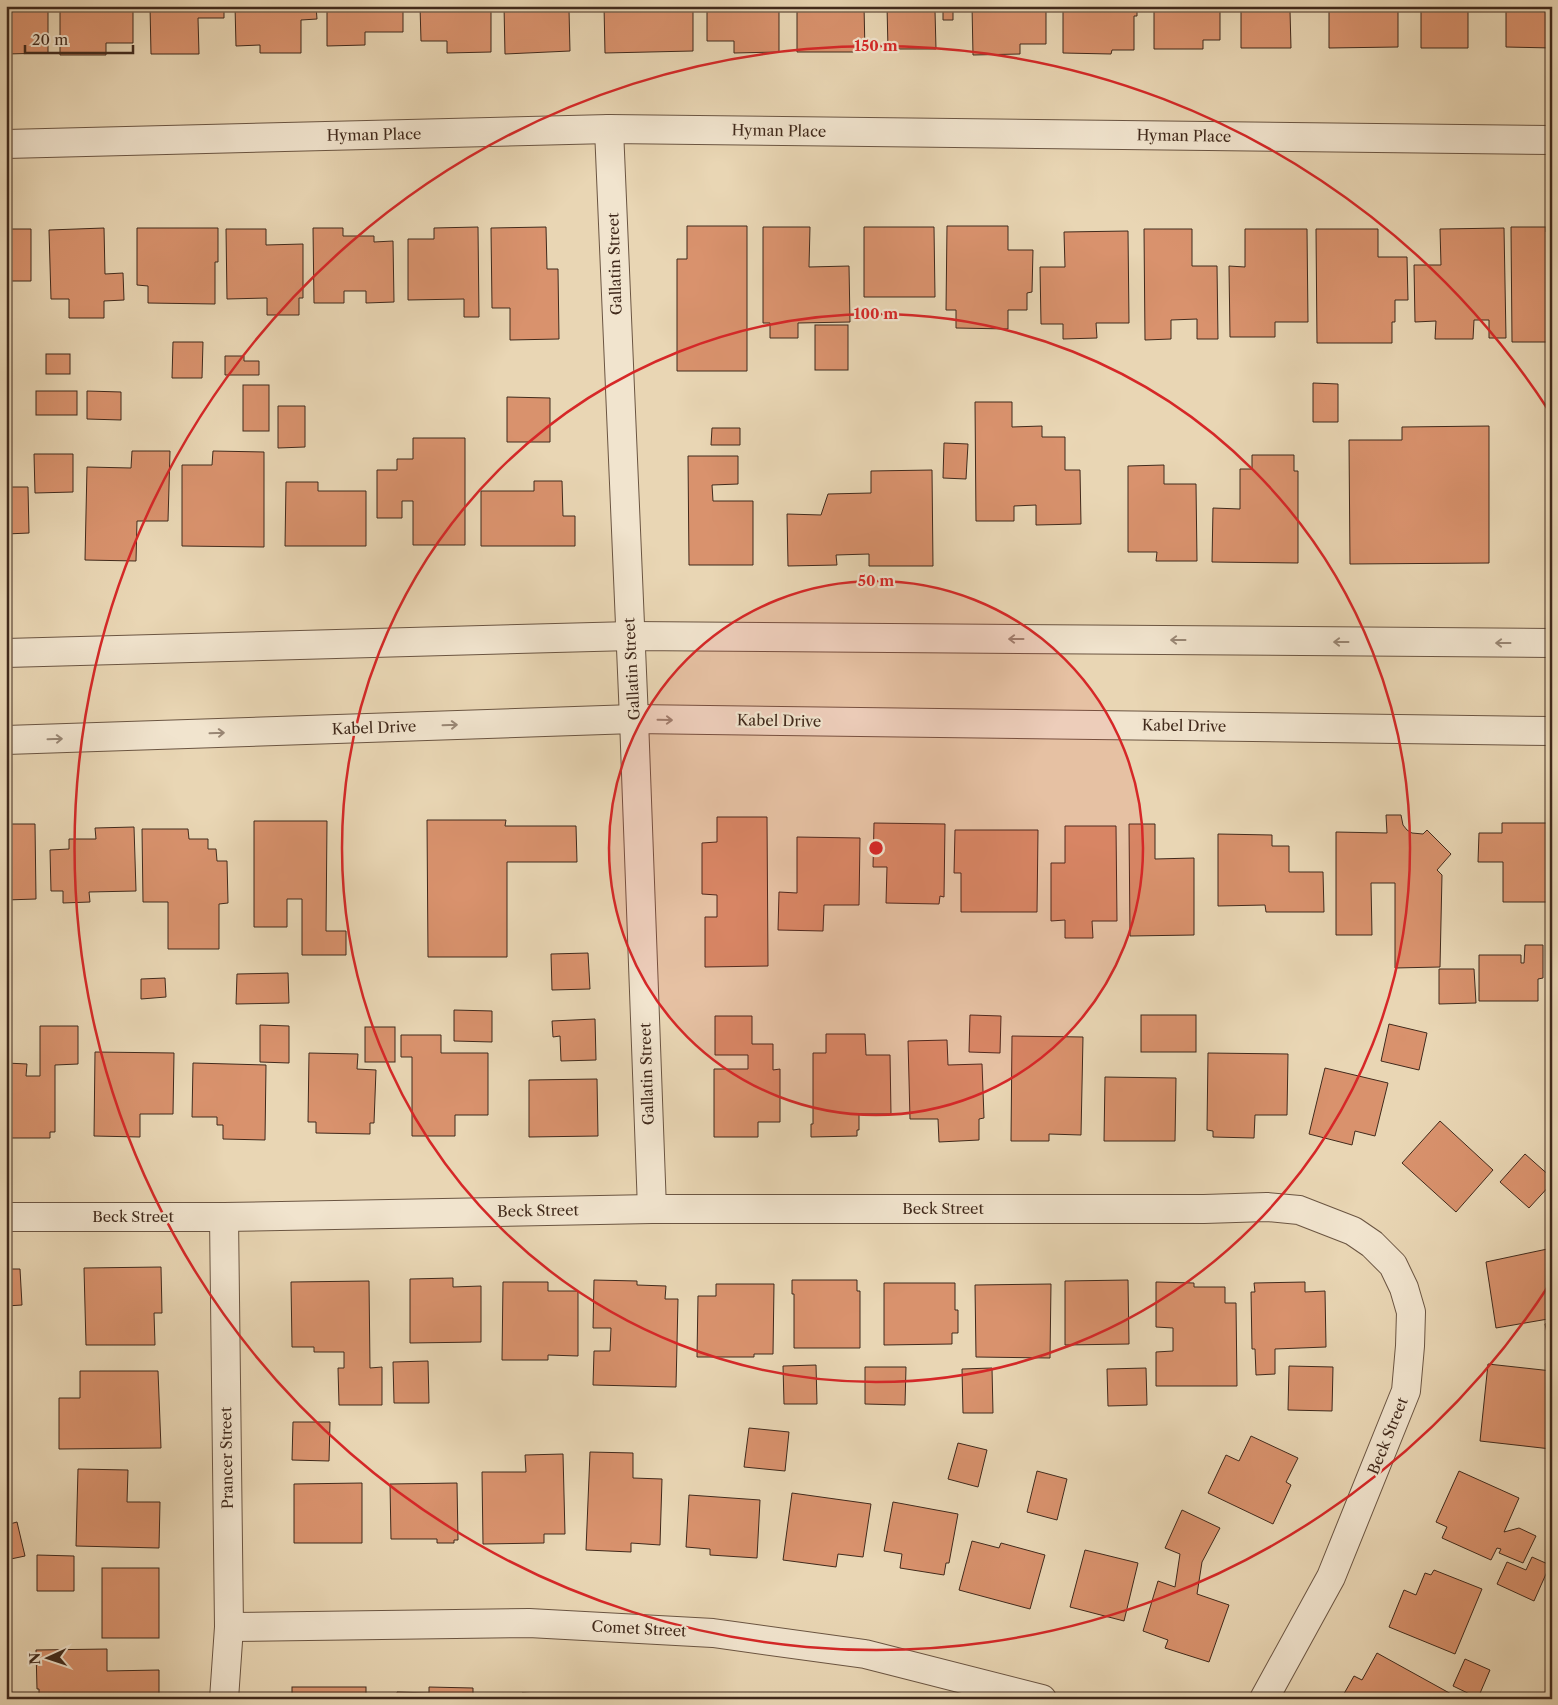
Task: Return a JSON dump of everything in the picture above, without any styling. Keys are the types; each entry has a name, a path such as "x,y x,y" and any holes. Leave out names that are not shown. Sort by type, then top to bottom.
{"street":[{"name":"Hyman Place","path":"6,144 609,130 1552,140"},
{"name":"Gallatin Street","path":"609,130 631,636 652,1209"},
{"path":"6,654 631,636 1552,643"},
{"name":"Kabel Drive","path":"6,740 634,719 1552,731"},
{"name":"Beck Street","path":"6,1217 224,1217 652,1209 1204,1209 1267,1207 1299,1210 1354,1231 1372,1244 1393,1265 1404,1288 1410,1312 1410,1346 1406,1391 1331,1577 1264,1699"},
{"name":"Prancer Street","path":"224,1217 229,1627 224,1699"},
{"name":"Comet Street","path":"229,1627 529,1623 712,1633 865,1654 1042,1699"}],"building":[{"path":"6,6 48,6 48,53 6,54"},
{"path":"60,6 133,6 133,43 106,43 106,55 60,55"},
{"path":"150,6 224,6 224,18 198,18 199,54 151,54"},
{"path":"235,6 316,6 317,19 301,20 301,53 260,53 260,45 236,46"},
{"path":"327,6 403,6 403,32 365,32 365,45 327,46"},
{"path":"420,6 491,6 491,52 447,53 447,41 421,41"},
{"path":"504,6 588,6 588,9 569,10 570,51 505,54"},
{"path":"604,6 693,6 693,51 605,53"},
{"path":"707,6 779,6 779,52 734,53 734,41 707,41"},
{"path":"797,6 864,6 865,52 797,52"},
{"path":"887,6 963,6 963,11 953,11 953,20 943,20 943,11 935,11 936,49 888,49"},
{"path":"972,6 1046,6 1046,44 1020,44 1020,54 973,55"},
{"path":"1063,6 1137,6 1137,16 1134,16 1134,50 1112,50 1111,54 1063,53"},
{"path":"1154,6 1220,6 1220,40 1203,40 1203,49 1154,49"},
{"path":"1241,6 1317,6 1317,11 1290,11 1291,48 1241,48"},
{"path":"1329,6 1398,6 1398,47 1329,48"},
{"path":"1421,6 1495,6 1495,11 1468,11 1468,48 1421,48"},
{"path":"1506,6 1552,6 1552,48 1506,47"},
{"path":"687,226 747,226 747,371 677,371 677,259 687,259"},
{"path":"947,226 1008,226 1008,250 1033,250 1032,292 1027,293 1027,310 1008,310 1008,329 956,328 956,310 946,310"},
{"path":"478,227 479,317 464,317 464,299 408,300 408,239 434,239 434,228"},
{"path":"546,227 547,269 558,269 559,339 510,340 510,308 492,308 491,228"},
{"path":"763,227 810,227 809,267 849,266 850,322 798,323 798,338 770,338 770,323 763,323"},
{"path":"864,227 934,227 935,297 864,297"},
{"path":"1511,227 1546,227 1546,232 1552,232 1552,342 1512,342"},
{"path":"104,228 105,274 123,273 124,300 104,301 104,318 69,318 69,299 51,299 49,230"},
{"path":"137,228 218,228 218,262 215,262 215,304 148,303 148,286 137,285"},
{"path":"313,228 343,228 343,236 374,236 374,242 393,241 394,302 366,303 366,291 344,291 344,303 314,303"},
{"path":"1504,228 1506,338 1489,338 1489,320 1474,320 1473,339 1435,339 1436,321 1415,322 1414,265 1441,265 1440,229"},
{"path":"6,229 31,229 31,281 11,281 11,331 6,331"},
{"path":"226,229 266,229 266,245 303,244 303,298 299,298 299,315 267,315 267,298 227,299"},
{"path":"1144,229 1192,229 1192,266 1217,266 1218,339 1197,339 1197,319 1171,320 1171,339 1145,340"},
{"path":"1245,229 1307,229 1308,322 1275,322 1275,337 1230,337 1229,266 1245,267"},
{"path":"1316,229 1378,229 1378,257 1407,257 1408,300 1395,300 1395,322 1392,322 1392,343 1317,343"},
{"path":"1128,231 1129,323 1096,323 1097,338 1063,339 1063,324 1041,324 1040,267 1065,267 1064,232"},
{"path":"815,325 848,325 848,370 815,370"},
{"path":"173,342 203,342 202,378 172,378"},
{"path":"46,354 70,354 70,374 46,374"},
{"path":"225,356 244,356 244,361 259,361 259,375 225,375"},
{"path":"1313,383 1338,384 1338,422 1313,422"},
{"path":"243,385 269,385 269,431 243,431"},
{"path":"36,391 77,391 77,415 36,415"},
{"path":"87,391 121,392 121,420 87,419"},
{"path":"507,397 550,398 550,442 507,442"},
{"path":"975,402 1012,402 1012,427 1042,426 1042,437 1065,437 1065,470 1080,470 1081,524 1036,525 1036,505 1014,506 1014,521 976,521"},
{"path":"278,406 305,406 305,447 278,448"},
{"path":"1489,426 1489,563 1350,564 1349,440 1402,440 1402,427"},
{"path":"712,428 740,428 740,445 711,445"},
{"path":"413,438 465,438 465,545 413,545 413,501 402,501 402,518 377,518 377,470 397,470 397,459 413,459"},
{"path":"944,443 968,444 966,479 943,478"},
{"path":"132,451 170,451 168,521 137,521 136,561 85,560 87,467 131,468"},
{"path":"213,451 264,452 264,547 182,546 182,465 212,465"},
{"path":"34,454 73,454 73,492 35,493"},
{"path":"1252,455 1294,455 1294,471 1298,471 1298,563 1212,562 1213,508 1240,509 1240,469 1252,469"},
{"path":"688,456 738,456 738,484 712,485 713,501 753,501 753,565 689,565"},
{"path":"1164,465 1164,484 1196,484 1197,561 1156,561 1157,552 1128,552 1128,466"},
{"path":"932,470 933,566 869,566 869,554 836,555 837,565 788,566 787,514 821,515 828,494 871,493 871,471"},
{"path":"534,481 562,481 563,516 575,516 575,546 481,546 481,491 534,491"},
{"path":"286,482 318,482 318,491 366,491 366,546 285,546"},
{"path":"6,487 28,487 29,533 6,534"},
{"path":"1386,815 1401,815 1403,825 1412,833 1423,834 1427,830 1451,854 1437,870 1442,875 1440,967 1395,968 1395,883 1371,883 1372,935 1336,935 1336,832 1387,833"},
{"path":"717,817 767,817 768,966 705,967 705,917 717,917 717,895 702,894 702,843 717,842"},
{"path":"427,820 506,820 505,826 576,826 577,862 507,862 507,957 428,957"},
{"path":"254,821 327,821 326,931 346,931 346,955 302,955 302,899 287,899 287,927 254,927"},
{"path":"874,823 945,824 944,897 940,896 939,904 886,903 887,867 873,867"},
{"path":"1502,823 1552,823 1552,922 1549,922 1549,902 1503,902 1503,862 1478,862 1479,833 1502,833"},
{"path":"6,824 35,824 36,899 6,900"},
{"path":"1129,824 1155,824 1155,859 1194,858 1194,935 1130,936"},
{"path":"1065,826 1116,826 1117,921 1092,921 1093,938 1065,938 1065,920 1051,921 1051,863 1065,863"},
{"path":"134,827 136,891 89,892 90,902 63,903 63,891 51,891 50,850 69,849 69,839 96,839 95,828"},
{"path":"142,829 188,829 189,839 208,839 208,849 216,849 217,861 227,861 228,903 219,904 219,949 168,949 168,902 143,902"},
{"path":"955,830 1038,830 1037,912 961,912 961,873 954,873"},
{"path":"1218,834 1272,835 1272,846 1289,846 1289,872 1323,872 1324,912 1266,912 1265,905 1218,906"},
{"path":"797,837 860,838 859,905 824,905 823,931 778,930 779,892 797,893"},
{"path":"1525,945 1543,945 1543,978 1538,979 1538,1001 1479,1001 1479,955 1521,955 1521,963 1524,963"},
{"path":"588,953 590,989 552,990 551,954"},
{"path":"1439,969 1474,969 1476,1003 1439,1004"},
{"path":"288,973 289,1003 236,1004 237,974"},
{"path":"165,978 166,997 141,999 141,979"},
{"path":"454,1010 492,1011 492,1042 454,1041"},
{"path":"970,1015 1001,1016 1000,1053 969,1052"},
{"path":"1141,1015 1196,1015 1196,1052 1141,1052"},
{"path":"715,1016 752,1016 752,1044 773,1044 773,1070 780,1069 780,1122 758,1122 758,1137 714,1137 714,1069 748,1069 748,1055 715,1055"},
{"path":"595,1019 596,1060 561,1061 560,1036 553,1037 552,1021"},
{"path":"1389,1024 1427,1033 1419,1070 1381,1061"},
{"path":"260,1025 289,1026 289,1063 260,1062"},
{"path":"40,1026 78,1026 78,1064 55,1065 55,1132 50,1132 50,1138 6,1138 6,1063 27,1064 26,1076 40,1076"},
{"path":"365,1027 395,1027 395,1062 365,1062"},
{"path":"826,1034 865,1034 866,1055 890,1055 891,1114 859,1114 857,1136 811,1137 811,1124 813,1124 813,1053 826,1053"},
{"path":"401,1035 441,1035 441,1053 488,1053 488,1115 455,1115 455,1136 412,1136 412,1057 401,1057"},
{"path":"1012,1036 1083,1037 1081,1135 1049,1134 1049,1141 1011,1141"},
{"path":"947,1040 948,1065 982,1064 984,1118 979,1119 979,1140 939,1142 938,1119 910,1119 908,1041"},
{"path":"95,1052 174,1053 173,1114 140,1114 140,1137 94,1136"},
{"path":"309,1053 358,1054 357,1069 376,1070 374,1123 370,1123 370,1134 316,1133 316,1122 308,1122"},
{"path":"1208,1053 1288,1054 1287,1115 1255,1115 1254,1138 1213,1137 1213,1131 1207,1130"},
{"path":"193,1063 266,1065 265,1140 223,1139 223,1125 217,1125 217,1117 192,1117"},
{"path":"1325,1068 1388,1083 1375,1136 1355,1131 1352,1145 1309,1134"},
{"path":"1105,1077 1176,1078 1175,1141 1104,1141"},
{"path":"597,1079 598,1136 529,1137 529,1080"},
{"path":"1440,1121 1493,1170 1456,1212 1402,1163"},
{"path":"1525,1154 1552,1178 1552,1183 1529,1208 1500,1182"},
{"path":"1552,1248 1551,1351 1545,1324 1548,1323 1548,1319 1496,1328 1486,1262"},
{"path":"161,1267 162,1313 154,1313 155,1345 86,1345 84,1268"},
{"path":"6,1269 20,1269 22,1305 6,1306"},
{"path":"453,1278 453,1287 481,1286 481,1342 410,1343 410,1279"},
{"path":"594,1280 637,1281 637,1285 666,1286 665,1299 678,1299 676,1387 593,1385 594,1351 610,1351 611,1328 593,1328"},
{"path":"792,1280 857,1280 857,1291 860,1291 860,1348 794,1348 794,1294 792,1294"},
{"path":"1128,1280 1129,1344 1065,1345 1065,1281"},
{"path":"369,1281 370,1368 382,1367 382,1405 339,1405 338,1368 344,1368 344,1352 314,1352 314,1347 292,1347 291,1282"},
{"path":"503,1282 548,1282 548,1291 578,1291 578,1356 548,1355 548,1360 502,1360"},
{"path":"1156,1282 1194,1283 1194,1287 1225,1287 1225,1303 1236,1303 1237,1386 1156,1386 1156,1352 1173,1351 1173,1328 1156,1327"},
{"path":"1305,1282 1305,1292 1325,1291 1326,1347 1275,1349 1275,1374 1256,1375 1255,1349 1252,1349 1251,1292 1255,1292 1254,1283"},
{"path":"884,1283 955,1283 955,1310 958,1310 958,1333 952,1333 952,1344 884,1345"},
{"path":"716,1284 774,1284 773,1354 754,1354 754,1357 697,1357 698,1296 716,1296"},
{"path":"1051,1284 1050,1358 976,1357 975,1285"},
{"path":"428,1361 429,1403 394,1403 393,1362"},
{"path":"1488,1364 1552,1371 1551,1449 1480,1441"},
{"path":"816,1365 817,1404 784,1404 783,1366"},
{"path":"1289,1366 1333,1367 1332,1411 1288,1410"},
{"path":"865,1367 906,1367 905,1405 865,1404"},
{"path":"992,1368 993,1413 963,1413 962,1369"},
{"path":"1146,1368 1147,1405 1108,1406 1107,1369"},
{"path":"80,1371 158,1371 161,1448 59,1449 59,1398 80,1398"},
{"path":"293,1422 330,1422 329,1461 292,1460"},
{"path":"749,1428 789,1432 785,1471 744,1467"},
{"path":"1251,1436 1298,1458 1286,1482 1291,1485 1273,1524 1208,1493 1226,1455 1239,1461"},
{"path":"958,1443 987,1450 978,1487 948,1479"},
{"path":"590,1452 633,1453 633,1478 662,1479 660,1545 631,1543 631,1552 586,1550"},
{"path":"563,1454 565,1534 544,1534 544,1543 483,1544 482,1472 526,1472 525,1455"},
{"path":"78,1469 128,1470 127,1502 160,1502 159,1548 76,1546"},
{"path":"1037,1471 1067,1479 1057,1520 1027,1512"},
{"path":"1459,1471 1519,1498 1504,1532 1519,1528 1536,1536 1523,1563 1499,1553 1501,1549 1497,1548 1491,1560 1442,1538 1447,1527 1436,1522"},
{"path":"362,1483 362,1543 294,1543 294,1484"},
{"path":"457,1483 458,1540 454,1540 454,1543 437,1543 437,1539 391,1539 390,1484"},
{"path":"792,1493 871,1504 863,1557 838,1554 836,1567 783,1560"},
{"path":"689,1495 760,1500 757,1558 710,1555 710,1549 686,1547"},
{"path":"893,1502 958,1514 949,1563 946,1563 944,1575 900,1568 902,1554 884,1551"},
{"path":"1182,1510 1220,1528 1202,1562 1197,1594 1229,1605 1209,1662 1165,1648 1168,1640 1143,1631 1158,1581 1175,1587 1180,1554 1165,1548"},
{"path":"17,1522 25,1556 6,1560 6,1525"},
{"path":"972,1541 999,1548 1001,1543 1045,1555 1030,1609 959,1590"},
{"path":"1085,1550 1138,1563 1124,1621 1070,1607"},
{"path":"37,1555 74,1556 74,1591 37,1591"},
{"path":"1532,1557 1550,1565 1534,1601 1497,1584 1507,1562 1526,1570"},
{"path":"102,1568 159,1568 159,1638 102,1638"},
{"path":"1434,1570 1482,1589 1455,1654 1389,1627 1404,1590 1416,1595 1425,1573 1431,1575"},
{"path":"107,1649 107,1671 159,1670 159,1699 92,1699 92,1694 74,1694 74,1699 39,1699 36,1650"},
{"path":"1377,1653 1453,1695 1451,1699 1341,1699 1354,1676 1362,1680"},
{"path":"1465,1659 1490,1670 1478,1698 1453,1686"},
{"path":"292,1687 366,1687 366,1699 292,1699"},
{"path":"429,1687 473,1688 473,1699 397,1699 397,1692 429,1693"},
{"path":"522,1693 571,1696 570,1699 522,1699"}]}
